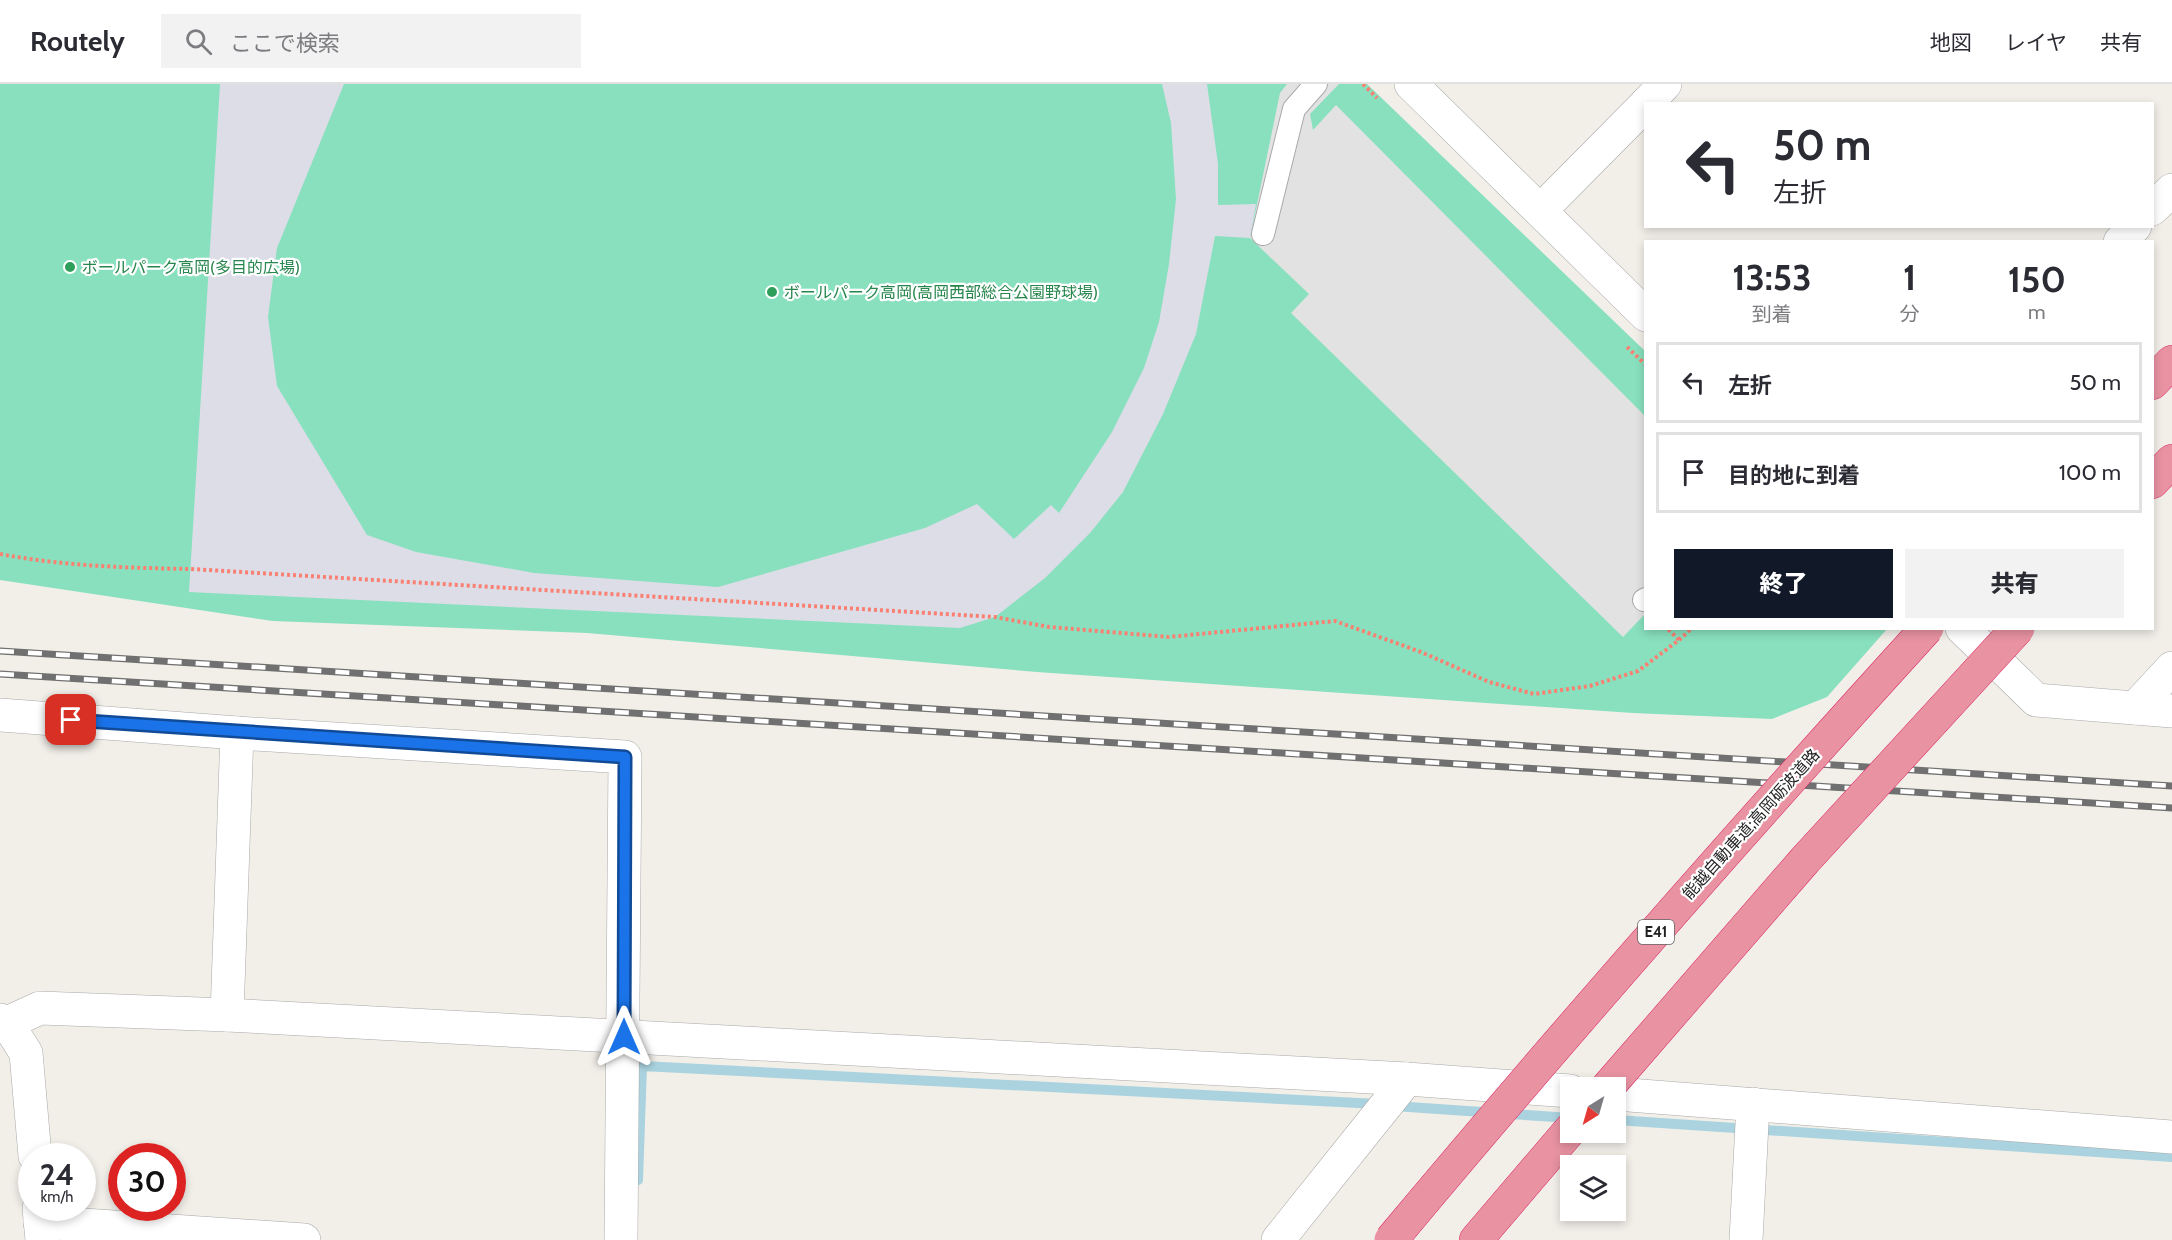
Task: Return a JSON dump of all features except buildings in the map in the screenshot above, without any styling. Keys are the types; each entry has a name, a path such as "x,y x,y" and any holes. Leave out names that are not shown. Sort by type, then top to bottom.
{"highway":[{"path":"2154,381 2172,362"},
{"path":"2154,480 2172,460"},
{"name":"能越自動車道;高岡砺波道路","path":"1391,1240 1483,1130 1753,820 1925,630"},
{"path":"1617,1077 1805,860 2016,630"},
{"path":"1476,1240 1560,1142"}],"street":[{"path":"1411,84 1644,313"},
{"path":"1648,102 1665,84"},
{"path":"1541,210 1644,106"},
{"path":"2154,207 2172,190"},
{"path":"2122,240 2133,228"},
{"path":"1964,630 2036,700 2172,711"},
{"path":"2135,708 2172,668"},
{"path":"0,715 237,733 625,757 621,1240"},
{"path":"227,1015 237,733"},
{"path":"34,1143 26,1053 3,1021 40,1008 227,1015 624,1037 1399,1090 1560,1091"},
{"path":"1278,1240 1399,1090"},
{"path":"1626,1096 1752,1128 2172,1137"},
{"path":"1746,1240 1752,1128"},
{"path":"40,1223 304,1240"}],"lane":[{"path":"1263,234 1294,109 1316,84"}],"path":[{"path":"0,554 42,562 125,568 191,568 995,617 1049,627 1168,637 1335,621 1421,652 1489,682 1534,694 1590,686 1638,671 1690,630"},
{"path":"1669,630 1679,640"}],"green space":[{"path":"0,84 1367,84 1644,350 1644,630 1886,630 1827,697 1772,719 1633,713 1037,672 587,633 273,621 0,580"}],"shaded area":[{"path":"220,84 344,84 277,248 268,317 277,386 367,535 416,552 534,573 718,587 925,528 977,504 1014,539 1051,505 1059,513 1112,432 1144,368 1159,322 1169,264 1176,199 1171,123 1162,84 1207,84 1218,164 1218,205 1256,204 1250,238 1215,236 1196,334 1163,414 1123,492 1090,533 1045,578 995,617 960,628 189,592"},
{"path":"1287,84 1339,84 1310,114 1313,130 1336,105 1644,415 1644,615 1623,637 1291,313 1309,294 1250,238 1280,93"}],"waterway":[{"path":"638,1180 642,1066 1378,1104"},
{"path":"1394,1106 1560,1117"},
{"path":"1626,1121 2172,1157"}],"railway":[{"path":"0,651 2172,786"},
{"path":"0,674 2172,808"}],"place":[{"name":"ボールパーク高岡(多目的広場)","path":"70,267"},
{"name":"ボールパーク高岡(高岡西部総合公園野球場)","path":"772,292"}],"route":[{"path":"71,720 237,733 625,757 624,1037"}]}
